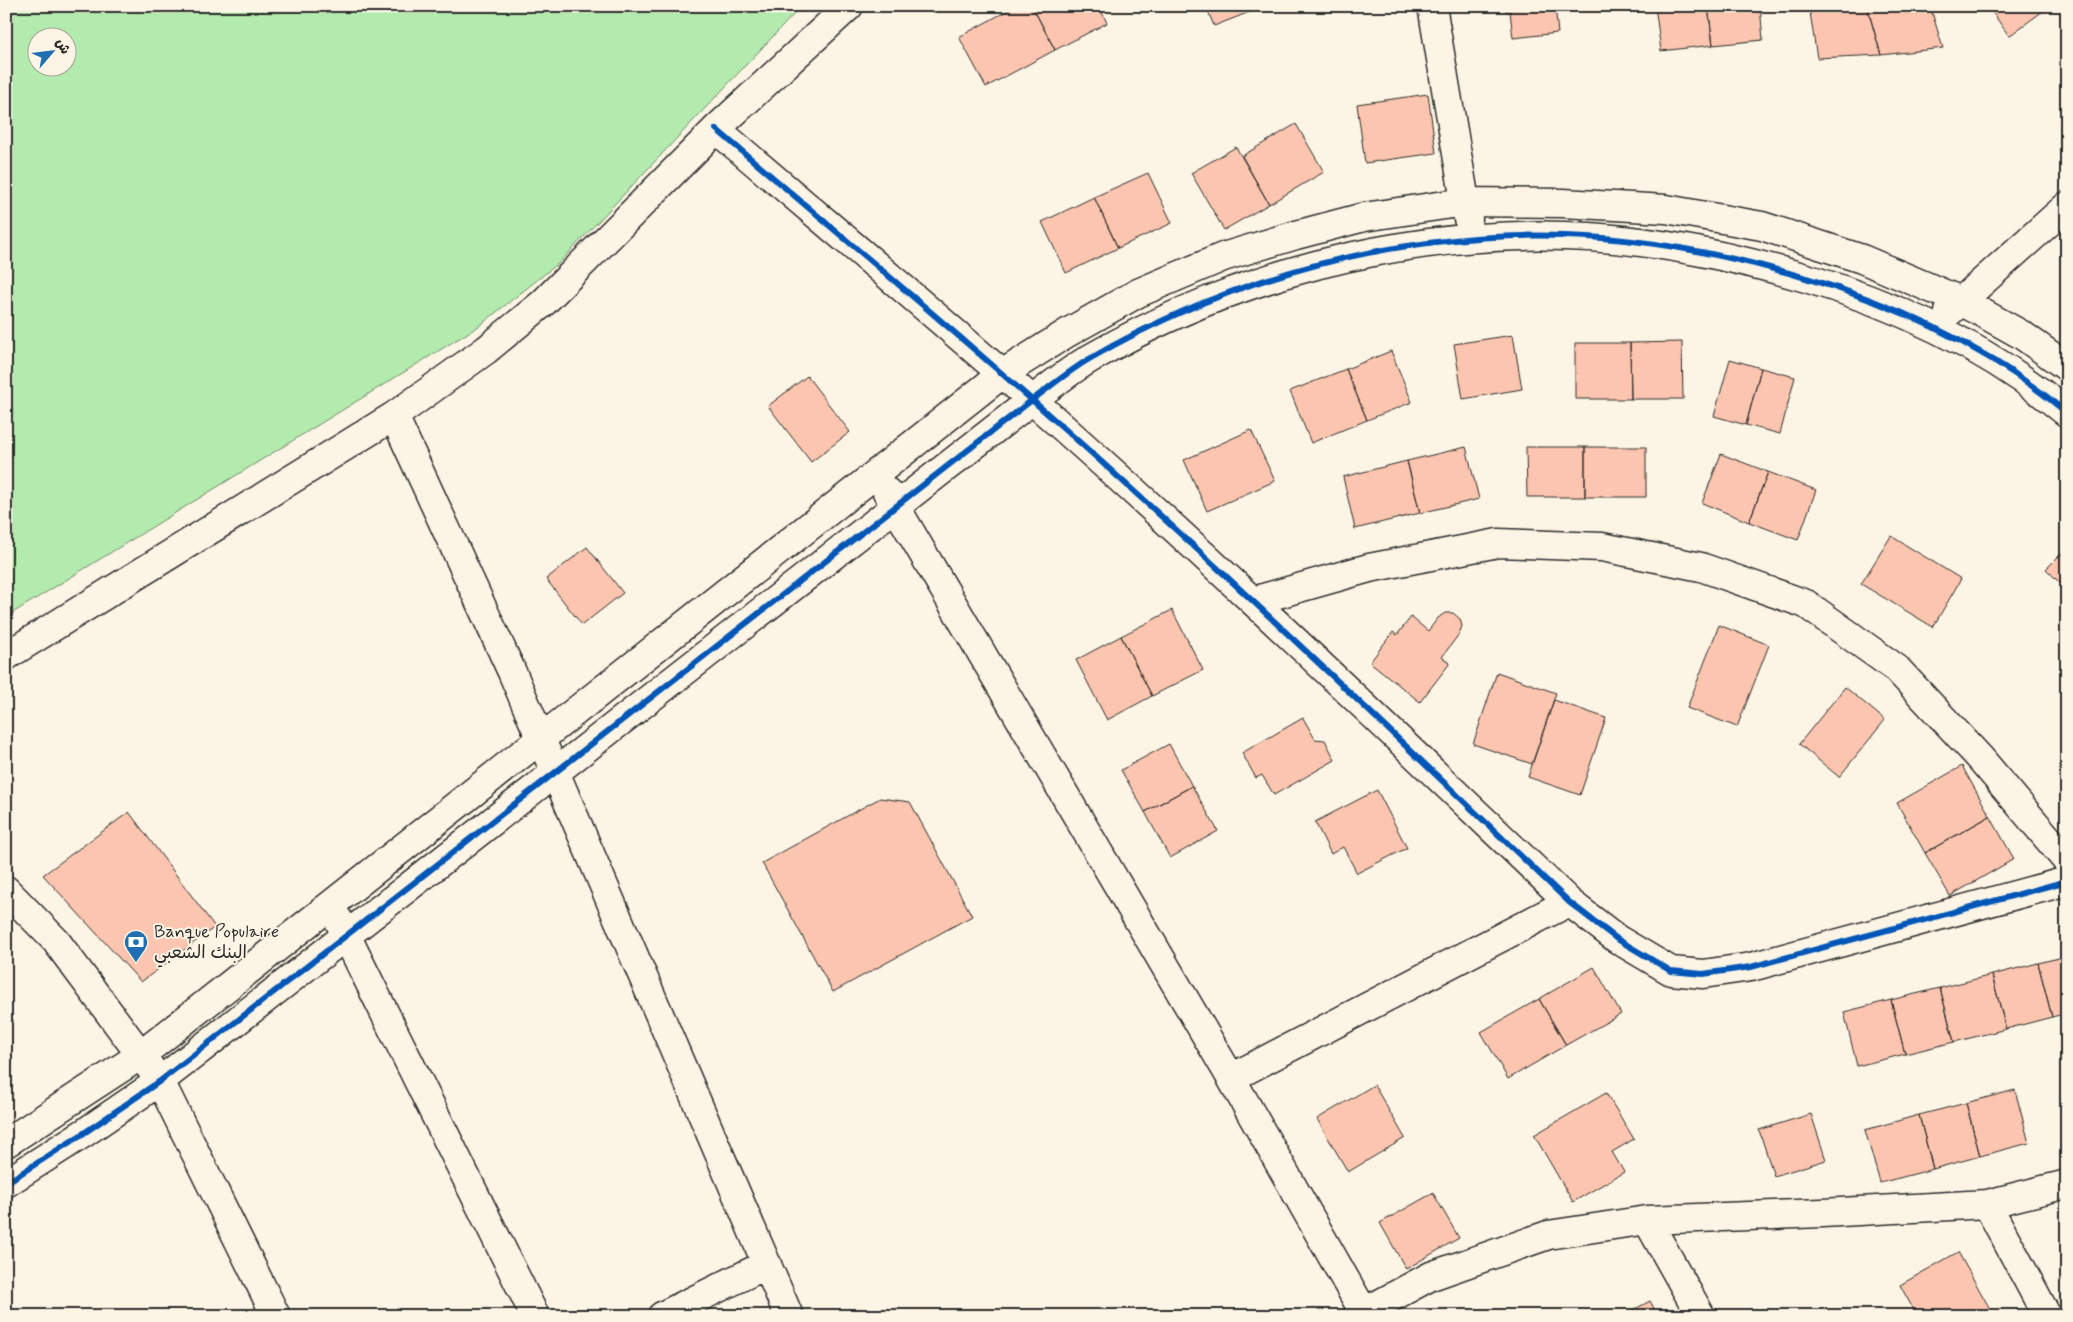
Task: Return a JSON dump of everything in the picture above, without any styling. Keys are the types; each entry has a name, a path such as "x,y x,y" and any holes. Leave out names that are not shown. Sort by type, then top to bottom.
{"street":[{"path":"6,656 394,416 486,350 543,303 716,129 849,6"},
{"path":"1432,6 1471,239"},
{"path":"716,129 1032,400 1253,601 1569,902 1617,939 1671,971 1703,974 1751,967 2067,881"},
{"path":"6,1143 141,1054 1002,374 1067,333 1138,294 1223,258 1296,235 1364,217 1465,202 1563,203 1666,209 1762,226 1862,259 1961,301 2022,335 2067,367"},
{"path":"1934,327 2067,206"},
{"path":"1388,213 1392,249"},
{"path":"6,1183 84,1133 160,1080 1032,400 1088,359 1157,322 1239,288 1314,264 1392,249 1471,239 1565,236 1660,244 1754,262 1846,290 1934,327 2002,366 2067,413"},
{"path":"1197,268 1209,300"},
{"path":"394,416 556,772 789,1316"},
{"path":"876,474 1231,1078 1362,1315 1431,1276 1548,1235 1647,1220 1987,1204 2067,1184"},
{"path":"1253,601 1369,568 1498,544 1602,547 1701,567 1806,604 1897,669 1980,758 2067,861"},
{"path":"9,896 56,941 160,1080 276,1316"},
{"path":"1231,1078 1569,902"},
{"path":"331,904 535,1316"},
{"path":"1987,1204 2047,1316"},
{"path":"1647,1220 1701,1316"},
{"path":"662,1316 767,1264"}],"green space":[{"path":"6,6 804,6 796,12 560,262 479,326 6,617"}],"building":[{"path":"1016,6 1032,6 1055,50 986,87 959,37"},
{"path":"1032,6 1099,6 1107,23 1055,50"},
{"path":"1206,6 1265,6 1214,26"},
{"path":"1506,6 1555,6 1558,33 1513,38 1510,11 1506,12"},
{"path":"1655,6 1708,6 1713,45 1661,51"},
{"path":"1708,6 1760,6 1763,40 1713,45"},
{"path":"1809,6 1867,6 1881,55 1817,58"},
{"path":"1867,6 1930,6 1943,48 1881,55"},
{"path":"1988,6 2050,6 2009,36"},
{"path":"1428,94 1436,153 1365,163 1357,104"},
{"path":"1296,124 1324,172 1269,204 1242,156"},
{"path":"1236,147 1269,204 1224,230 1191,173"},
{"path":"1148,173 1172,223 1118,248 1094,197"},
{"path":"1094,197 1118,248 1066,273 1042,222"},
{"path":"1513,335 1522,389 1463,399 1454,344"},
{"path":"1682,342 1683,399 1631,399 1630,343"},
{"path":"1575,343 1630,343 1631,399 1575,399"},
{"path":"1391,351 1412,402 1367,420 1346,369"},
{"path":"1730,359 1761,368 1746,425 1714,416"},
{"path":"1761,368 1795,377 1780,434 1746,425"},
{"path":"1346,369 1367,420 1311,443 1290,391"},
{"path":"807,376 850,432 811,462 768,406"},
{"path":"1251,430 1275,481 1207,511 1184,460"},
{"path":"1466,447 1479,499 1420,513 1407,461"},
{"path":"1526,447 1585,447 1585,497 1527,497"},
{"path":"1585,447 1646,447 1646,497 1585,497"},
{"path":"1721,454 1768,472 1749,522 1702,503"},
{"path":"1407,461 1420,513 1355,529 1343,477"},
{"path":"1768,472 1816,490 1798,540 1749,522"},
{"path":"1891,536 1961,579 1933,627 1861,584"},
{"path":"587,547 623,593 582,625 546,579"},
{"path":"2067,548 2067,590 2046,569"},
{"path":"1172,610 1203,670 1152,696 1121,636"},
{"path":"1445,613 1453,613 1460,619 1462,626 1459,634 1442,657 1450,663 1420,702 1370,662 1393,632 1397,635 1411,617 1428,631 1438,618"},
{"path":"1719,625 1769,645 1737,727 1687,708"},
{"path":"1121,636 1152,696 1107,720 1076,660"},
{"path":"1497,672 1556,693 1532,764 1473,744"},
{"path":"1845,687 1885,720 1839,777 1799,744"},
{"path":"1554,700 1606,718 1580,795 1528,777"},
{"path":"1303,718 1315,739 1325,740 1335,760 1274,795 1262,775 1256,778 1242,753"},
{"path":"1169,744 1192,786 1145,812 1121,770"},
{"path":"1962,766 1990,816 1925,853 1897,803"},
{"path":"1192,786 1218,831 1170,858 1145,812"},
{"path":"1377,790 1407,848 1357,873 1343,847 1331,854 1315,822"},
{"path":"880,798 910,802 972,916 833,992 762,863"},
{"path":"129,812 215,927 141,982 43,875"},
{"path":"1990,816 2014,859 1950,896 1925,853"},
{"path":"2067,956 2067,1013 2052,1017 2038,963"},
{"path":"2038,963 2052,1017 2006,1029 1992,975"},
{"path":"1594,967 1621,1014 1566,1045 1539,999"},
{"path":"1992,975 2006,1029 1954,1042 1940,988"},
{"path":"1940,988 1954,1042 1905,1054 1891,1000"},
{"path":"1539,999 1566,1045 1508,1079 1481,1032"},
{"path":"1891,1000 1905,1054 1857,1066 1844,1012"},
{"path":"1374,1085 1405,1138 1348,1172 1317,1119"},
{"path":"2015,1090 2029,1143 1980,1156 1966,1103"},
{"path":"1606,1093 1634,1139 1612,1152 1624,1172 1573,1202 1534,1135"},
{"path":"1966,1103 1980,1156 1933,1169 1919,1115"},
{"path":"1811,1114 1826,1160 1774,1176 1759,1130"},
{"path":"1919,1115 1933,1169 1880,1183 1865,1130"},
{"path":"1433,1193 1459,1238 1406,1269 1380,1223"},
{"path":"1958,1252 1994,1316 1917,1316 1900,1285"},
{"path":"1650,1301 1658,1316 1622,1316"}],"cycle path":[{"path":"716,129 954,332 1101,461 1303,648 1569,902 1617,939 1671,971 1703,974 1751,967 2067,881"},
{"path":"6,1183 160,1081 1061,378 1091,358 1146,329 1202,303 1260,282 1320,264 1380,251 1441,241 1503,236 1596,237 1626,240 1687,249 1747,262 1806,278 1875,302 1910,316 1976,350 2008,369 2067,413"}],"place":[{"name":"Banque Populaire البنك الشعبي","path":"136,963"}]}
